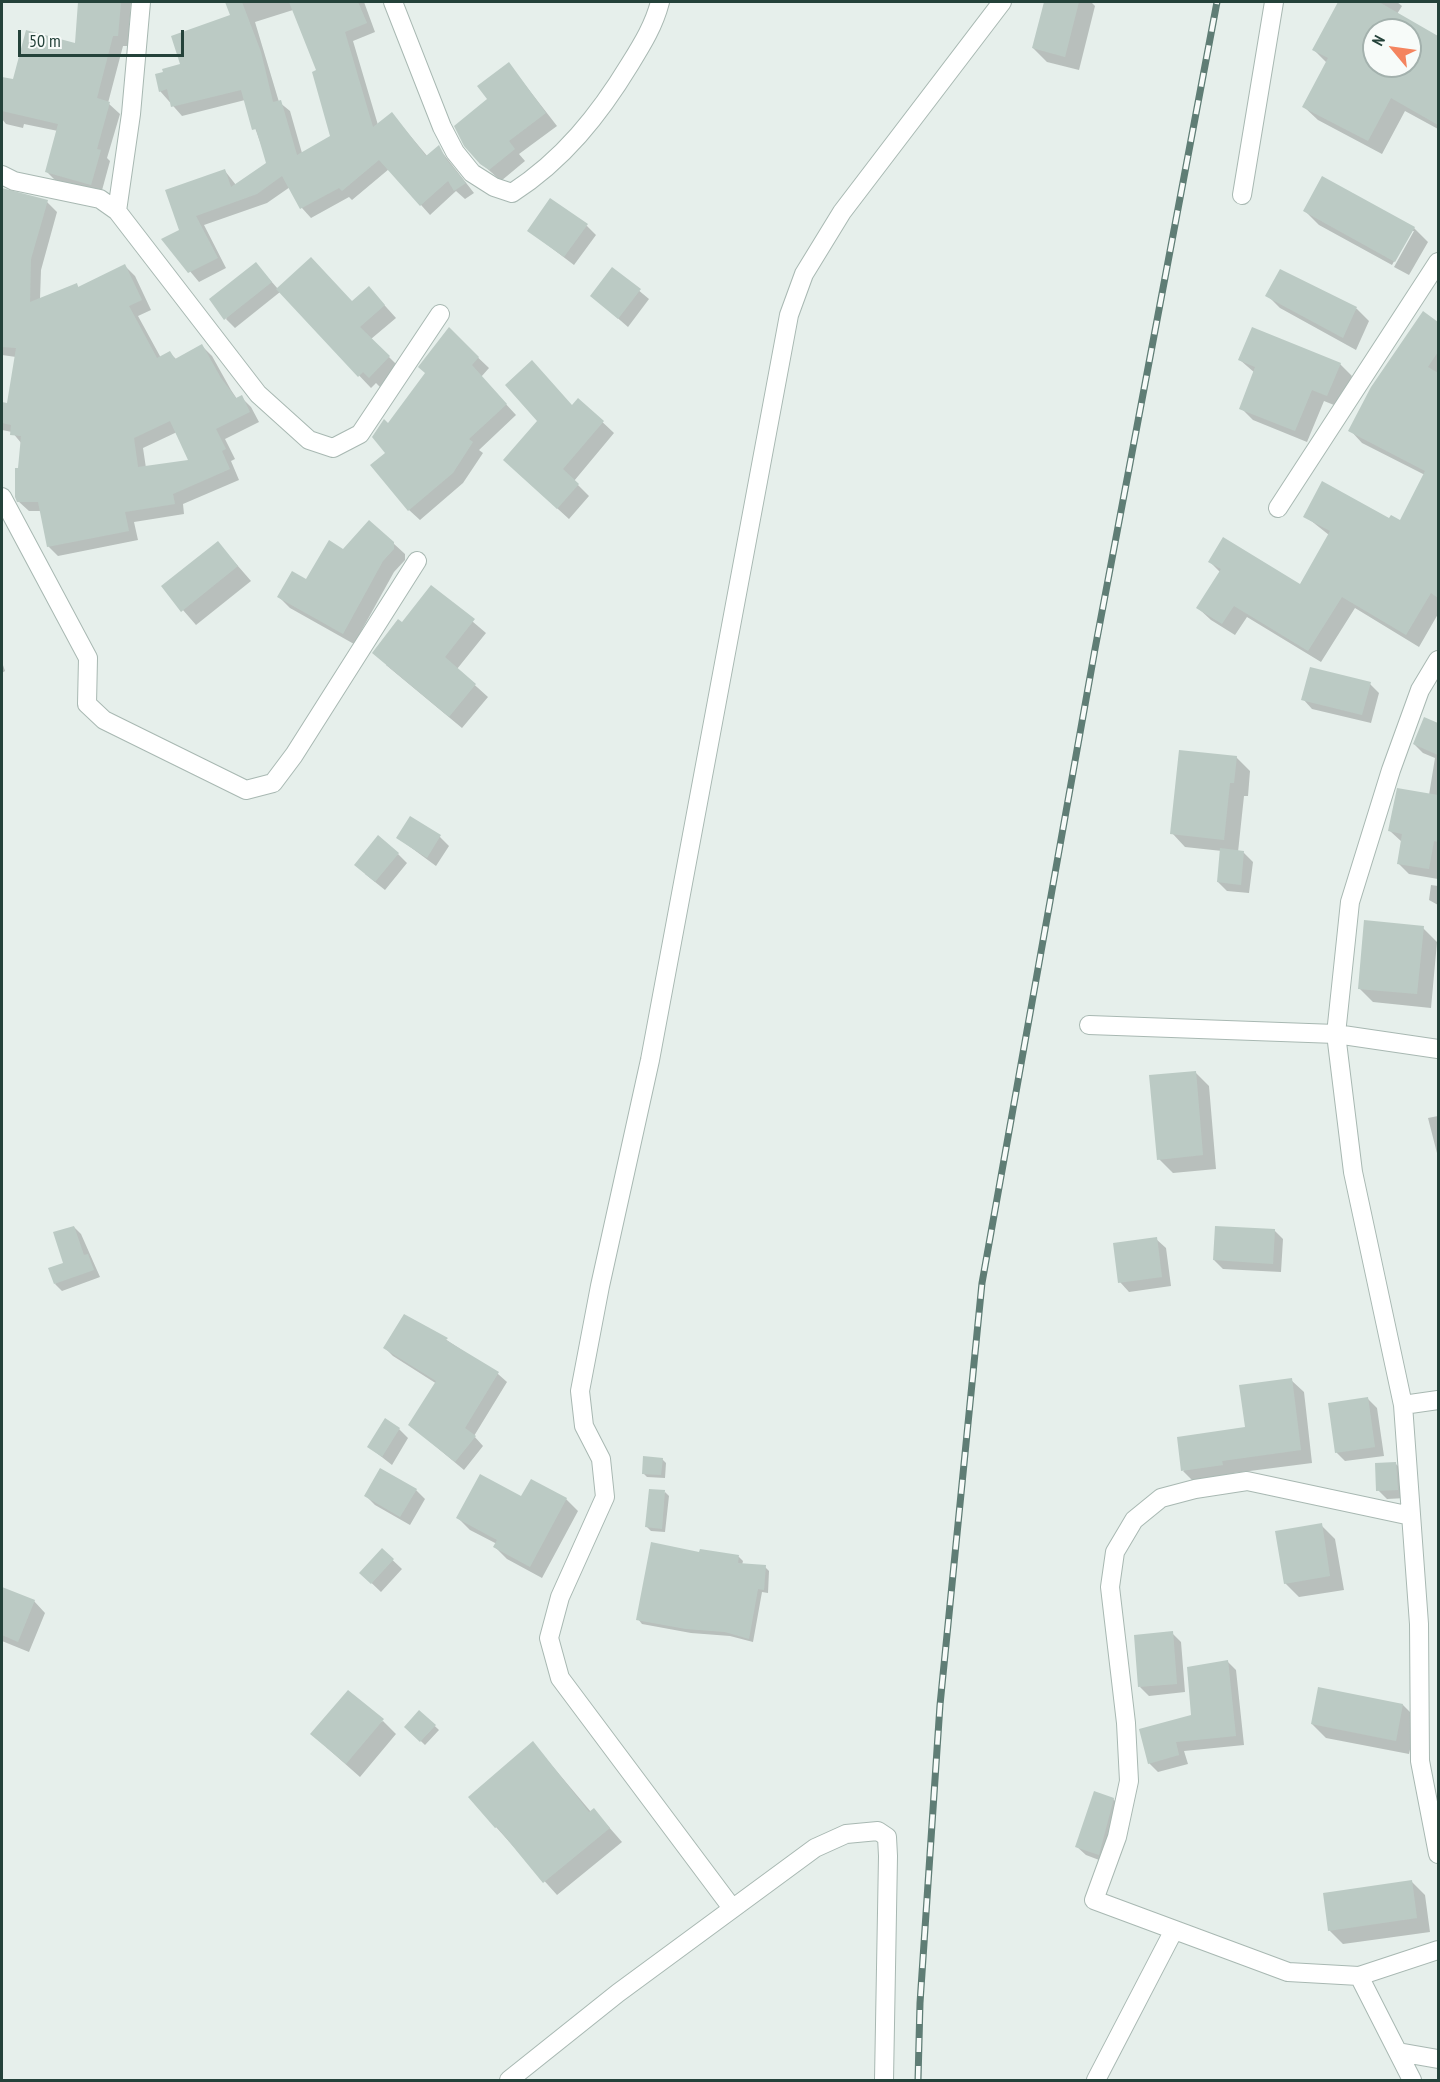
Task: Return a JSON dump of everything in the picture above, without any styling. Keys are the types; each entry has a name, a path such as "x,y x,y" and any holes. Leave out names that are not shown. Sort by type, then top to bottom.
{"street":[{"path":"117,211 131,114 141,2"},
{"path":"393,2 442,127 455,152 472,173 494,187 512,193 540,175 575,141 603,106 655,23 660,2"},
{"path":"732,1908 560,1678 549,1638 560,1597 606,1497 601,1459 584,1426 580,1391 600,1286 652,1048 789,315 804,274 842,212 1002,2"},
{"path":"1242,195 1274,2"},
{"path":"2,175 14,181 100,199 117,211 258,394 309,440 333,448 360,434 440,314"},
{"path":"1278,508 1438,262"},
{"path":"2,497 88,658 87,704 104,720 246,790 273,783 417,561"},
{"path":"1438,660 1420,690 1390,770 1350,902 1336,1034 1353,1172 1403,1405 1419,1624 1420,1761 1438,1854"},
{"path":"1089,1025 1336,1034 1438,1049"},
{"path":"1403,1405 1438,1400"},
{"path":"1411,1516 1247,1481 1195,1489 1161,1498 1134,1520 1115,1552 1110,1587 1126,1723 1129,1780 1117,1837 1094,1900 1288,1972 1359,1976 1438,1950"},
{"path":"509,2080 618,1993 815,1848 846,1834 878,1831 887,1837 884,2080"},
{"path":"1096,2080 1174,1930"},
{"path":"1359,1976 1412,2080"},
{"path":"1398,2052 1438,2059"}],"building":[{"path":"78,2 121,2 118,36 113,36 97,98 110,102 97,149 101,150 91,185 45,172 58,124 2,111 2,77 13,79 26,30 75,43"},
{"path":"225,2 242,2 261,52 273,102 281,100 297,155 330,136 312,72 316,70 289,2 358,2 367,23 345,32 373,127 392,112 426,156 439,145 446,159 466,183 454,191 448,181 420,206 379,160 342,191 339,188 300,209 282,176 257,194 196,216 218,258 188,273 161,239 179,230 165,190 225,169 231,187 266,163 256,129 252,130 241,90 171,107 167,89 159,92 155,74 163,72 162,69 180,64 171,36 230,15"},
{"path":"1044,2 1079,2 1065,57 1032,48"},
{"path":"1338,2 1379,2 1407,18 1362,18 1362,78 1422,78 1422,27 1438,36 1438,125 1391,98 1368,141 1302,107 1328,58 1312,50"},
{"path":"509,62 546,113 509,141 515,149 489,170 480,164 464,146 454,126 487,99 477,86"},
{"path":"1322,176 1415,227 1395,262 1303,211"},
{"path":"2,188 48,200 31,259 30,302 77,283 78,287 125,264 142,300 129,306 157,358 170,351 175,359 202,344 221,378 236,398 242,395 250,412 216,429 226,449 222,451 230,469 173,494 175,504 125,512 129,531 47,547 38,502 17,502 15,497 15,468 18,468 21,436 10,435 11,425 2,423 2,402 7,403 16,348 2,347","holes":["170,421 188,460 138,467 134,438"]},
{"path":"550,198 588,224 564,257 527,231"},
{"path":"311,257 352,301 369,286 385,305 360,327 390,356 369,378 363,372 358,377 276,289"},
{"path":"256,262 272,282 224,320 209,299"},
{"path":"612,267 641,289 618,319 590,296"},
{"path":"1280,269 1357,307 1343,338 1265,296"},
{"path":"1423,311 1438,322 1438,352 1428,367 1438,373 1438,598 1431,593 1406,635 1342,597 1308,651 1234,606 1222,624 1196,608 1221,569 1208,562 1223,537 1300,584 1330,531 1303,517 1322,481 1389,518 1391,515 1400,520 1425,471 1348,431 1371,387"},
{"path":"449,327 479,357 472,365 507,404 469,439 473,442 453,473 408,511 370,465 385,453 372,437 384,419 388,423 425,373 418,367"},
{"path":"1252,327 1341,363 1327,396 1312,390 1295,431 1239,409 1255,367 1238,360"},
{"path":"532,360 572,405 578,398 604,421 563,469 579,484 557,509 503,460 537,421 505,385"},
{"path":"369,520 394,542 394,549 383,561 343,634 277,597 292,571 306,579 329,540 343,549"},
{"path":"218,541 238,566 181,612 161,586"},
{"path":"431,585 475,619 445,657 476,684 449,717 372,653 398,619 402,622"},
{"path":"1310,667 1371,682 1362,715 1301,700"},
{"path":"1424,717 1438,723 1438,755 1413,744"},
{"path":"1179,750 1237,756 1234,783 1230,783 1224,840 1170,834"},
{"path":"1397,788 1438,795 1438,842 1434,841 1429,869 1397,864 1402,834 1388,831"},
{"path":"410,816 441,835 427,858 396,838"},
{"path":"378,835 399,853 375,882 354,865"},
{"path":"1220,848 1244,851 1241,885 1217,882"},
{"path":"1364,920 1424,926 1417,994 1358,989"},
{"path":"1196,1071 1203,1155 1157,1160 1149,1075"},
{"path":"74,1226 84,1255 88,1254 94,1270 54,1284 48,1268 63,1263 53,1232"},
{"path":"1215,1226 1275,1229 1273,1264 1213,1260"},
{"path":"1157,1237 1162,1277 1118,1283 1113,1243"},
{"path":"404,1314 448,1338 446,1340 499,1372 465,1428 476,1436 455,1462 408,1425 436,1381 383,1348"},
{"path":"1292,1378 1301,1450 1222,1461 1223,1465 1181,1471 1177,1437 1245,1427 1239,1385"},
{"path":"1368,1397 1375,1447 1335,1453 1328,1403"},
{"path":"385,1418 400,1428 382,1457 367,1447"},
{"path":"643,1456 663,1458 661,1475 642,1474"},
{"path":"1396,1462 1398,1490 1376,1491 1375,1463"},
{"path":"380,1468 417,1489 400,1517 364,1496"},
{"path":"480,1474 521,1496 531,1479 567,1498 530,1567 493,1547 497,1540 456,1518"},
{"path":"649,1489 665,1490 662,1529 645,1527"},
{"path":"1322,1523 1330,1576 1284,1584 1275,1531"},
{"path":"651,1542 699,1552 700,1549 739,1555 738,1563 766,1565 764,1590 758,1589 749,1639 725,1632 686,1629 636,1620"},
{"path":"382,1548 394,1559 371,1584 359,1573"},
{"path":"2,1587 35,1600 18,1642 2,1635"},
{"path":"1173,1631 1177,1684 1138,1687 1134,1635"},
{"path":"1228,1660 1236,1736 1176,1742 1179,1755 1148,1764 1139,1729 1191,1715 1187,1667"},
{"path":"1318,1687 1403,1704 1396,1741 1311,1724"},
{"path":"348,1690 384,1719 346,1764 310,1734"},
{"path":"419,1710 436,1725 420,1742 404,1727"},
{"path":"533,1741 589,1812 594,1808 610,1828 543,1883 497,1827 495,1828 468,1797"},
{"path":"1094,1791 1114,1798 1099,1855 1075,1847"},
{"path":"1412,1880 1417,1918 1328,1931 1323,1893"}],"railway":[{"path":"918,2080 920,2003 940,1705 982,1283 1095,649 1217,2"}]}
